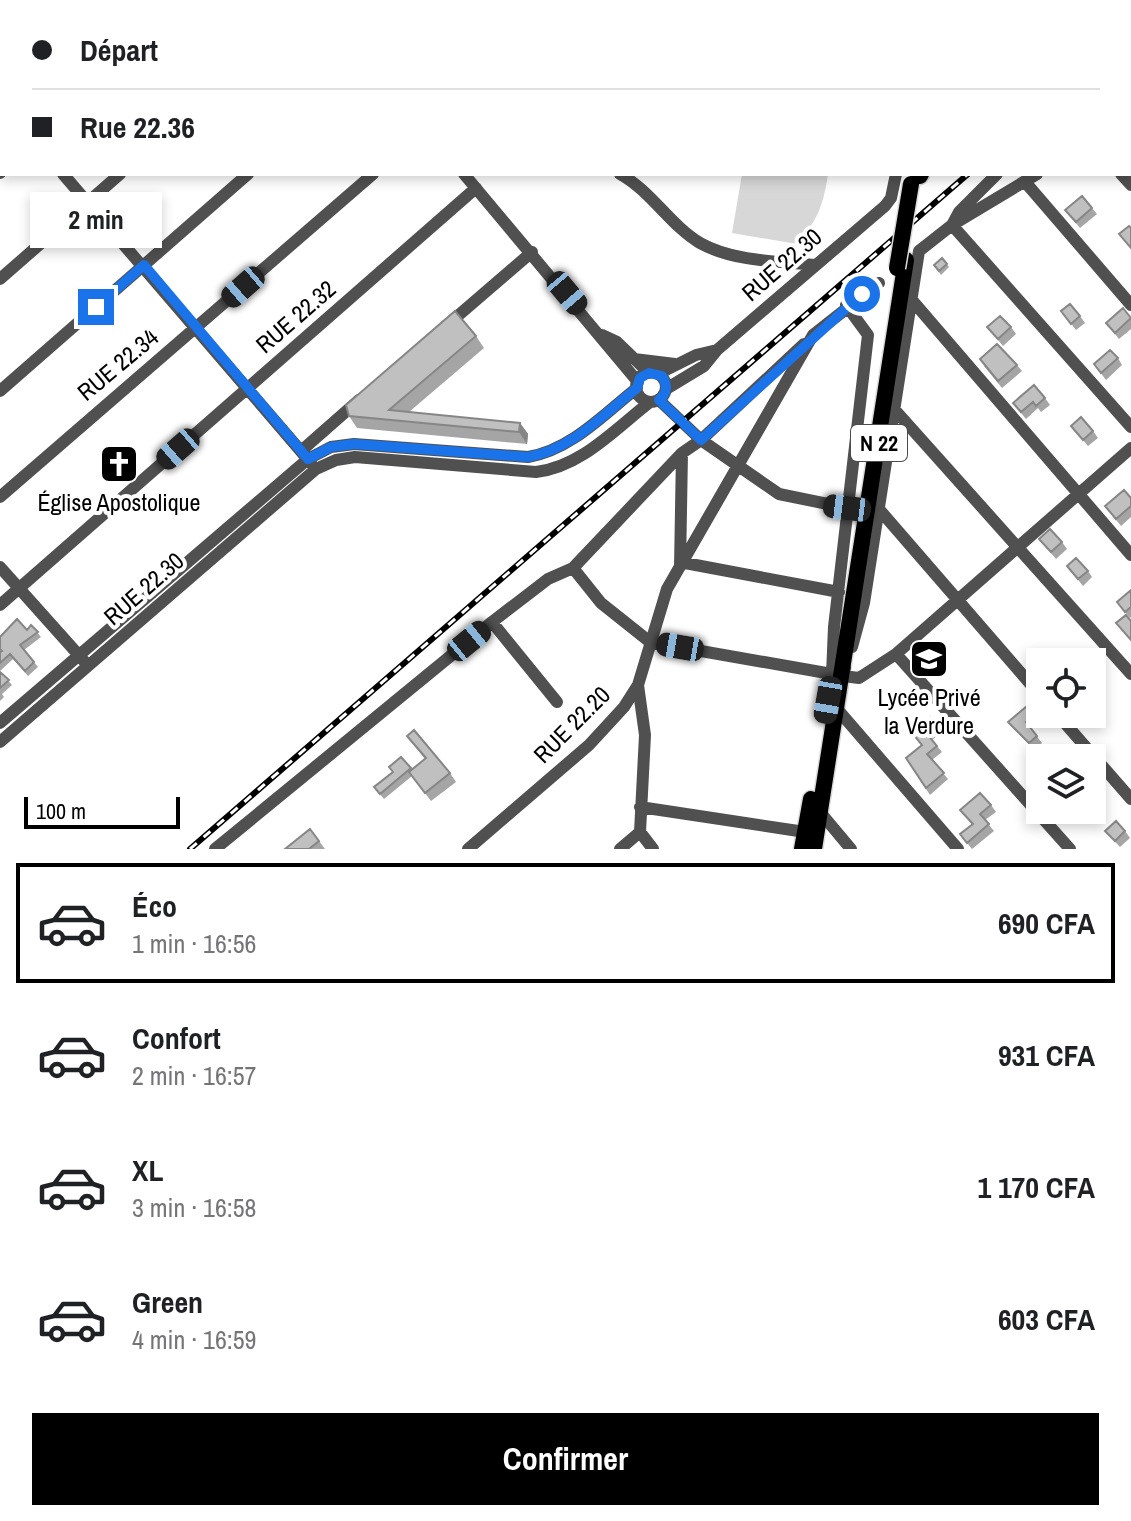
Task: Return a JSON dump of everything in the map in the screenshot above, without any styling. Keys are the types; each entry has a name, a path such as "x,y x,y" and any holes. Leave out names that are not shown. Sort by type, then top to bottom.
{"main road":[{"name":"N 22","path":"804,841 838,675 907,260 916,177"},
{"name":"N 22","path":"814,849 838,710 838,675"}],"street":[{"path":"65,176 308,460 331,447 354,444 528,457 545,454 570,441 654,373 717,350"},
{"path":"0,279 118,176"},
{"path":"0,391 246,176"},
{"name":"RUE 22.34","path":"0,497 371,176"},
{"path":"466,176 602,335 637,385 639,396 658,397"},
{"path":"624,176 636,183 699,242 729,255 816,265"},
{"name":"RUE 22.30","path":"0,723 308,460 355,457 536,472 554,470 587,452 704,366 717,350 877,212 891,198 896,176"},
{"path":"952,225 959,212 995,176"},
{"path":"838,675 864,603 911,299 907,260 952,225 1035,176"},
{"path":"1026,183 1131,305"},
{"name":"RUE 22.32","path":"0,605 476,188"},
{"path":"952,225 1131,427"},
{"path":"437,333 532,252"},
{"path":"215,849 492,622 548,579 573,568 682,453 701,440 846,305 879,283"},
{"path":"911,299 1131,555"},
{"path":"838,675 839,592 868,335 846,305"},
{"path":"602,335 617,342 654,373 658,397 701,440 737,467 779,494 847,508"},
{"name":"RUE 22.20","path":"468,849 612,722 638,685 667,589 813,335"},
{"path":"634,359 678,364"},
{"name":"RUE 22.30","path":"0,742 89,666 308,460 368,392"},
{"path":"894,409 1019,545 1131,674"},
{"path":"573,568 601,603 650,642 838,675 864,676 896,654 1131,448"},
{"path":"682,453 683,565 839,592"},
{"path":"878,508 1026,679"},
{"path":"0,567 89,666"},
{"path":"492,622 557,702"},
{"path":"896,654 1070,849"},
{"path":"638,685 645,735 640,832 653,849"},
{"path":"838,710 958,849"},
{"path":"1069,728 1131,799"},
{"path":"640,807 804,841"},
{"path":"820,812 851,849"},
{"path":"620,849 640,832"}],"shaded area":[{"path":"742,176 828,176 818,212 797,244 732,233"}],"building":[{"path":"1082,196 1092,208 1076,222 1065,210"},
{"path":"1129,226 1131,228 1131,248 1119,234"},
{"path":"942,258 947,264 939,271 934,265"},
{"path":"1070,304 1080,316 1071,324 1061,311"},
{"path":"1123,308 1131,318 1115,333 1106,323"},
{"path":"455,311 476,336 389,410 520,423 519,432 349,416 346,405"},
{"path":"1000,316 1011,327 998,339 987,327"},
{"path":"997,344 1017,365 998,381 980,359"},
{"path":"1110,350 1118,358 1101,373 1094,364"},
{"path":"1034,385 1045,398 1036,406 1033,402 1021,412 1013,403"},
{"path":"1081,417 1093,431 1083,440 1071,426"},
{"path":"1124,490 1131,498 1131,506 1116,519 1105,506"},
{"path":"1050,529 1062,542 1051,552 1039,539"},
{"path":"1076,558 1088,571 1078,579 1067,566"},
{"path":"1131,590 1131,607 1125,612 1117,602"},
{"path":"1126,615 1131,621 1131,640 1116,623"},
{"path":"17,619 27,630 31,625 38,632 20,645 34,662 25,671 10,654 0,663 0,637"},
{"path":"0,672 9,680 0,688"},
{"path":"1026,707 1026,728 1031,728 1037,736 1029,743 1008,722"},
{"path":"930,718 937,727 927,734 937,746 927,754 944,773 926,788 906,758 922,745 912,733"},
{"path":"414,730 450,773 425,793 409,772 426,758 407,736"},
{"path":"401,757 411,768 380,794 374,787 393,772 389,767"},
{"path":"980,793 991,805 980,814 989,824 967,843 960,834 973,824 960,810"},
{"path":"1116,821 1125,831 1115,841 1105,831"},
{"path":"310,829 319,841 309,849 285,849"}],"railway":[{"path":"190,849 966,176"}],"place":[{"name":"Église Apostolique","path":"119,464"},
{"name":"Lycée Privé la Verdure","path":"929,659"}],"route":[{"path":"96,307 144,265 308,459 331,447 354,444 528,457 545,454 570,441 637,388 640,378 649,373 658,374 665,380 665,393 659,400 701,440 846,305 862,294"}]}
